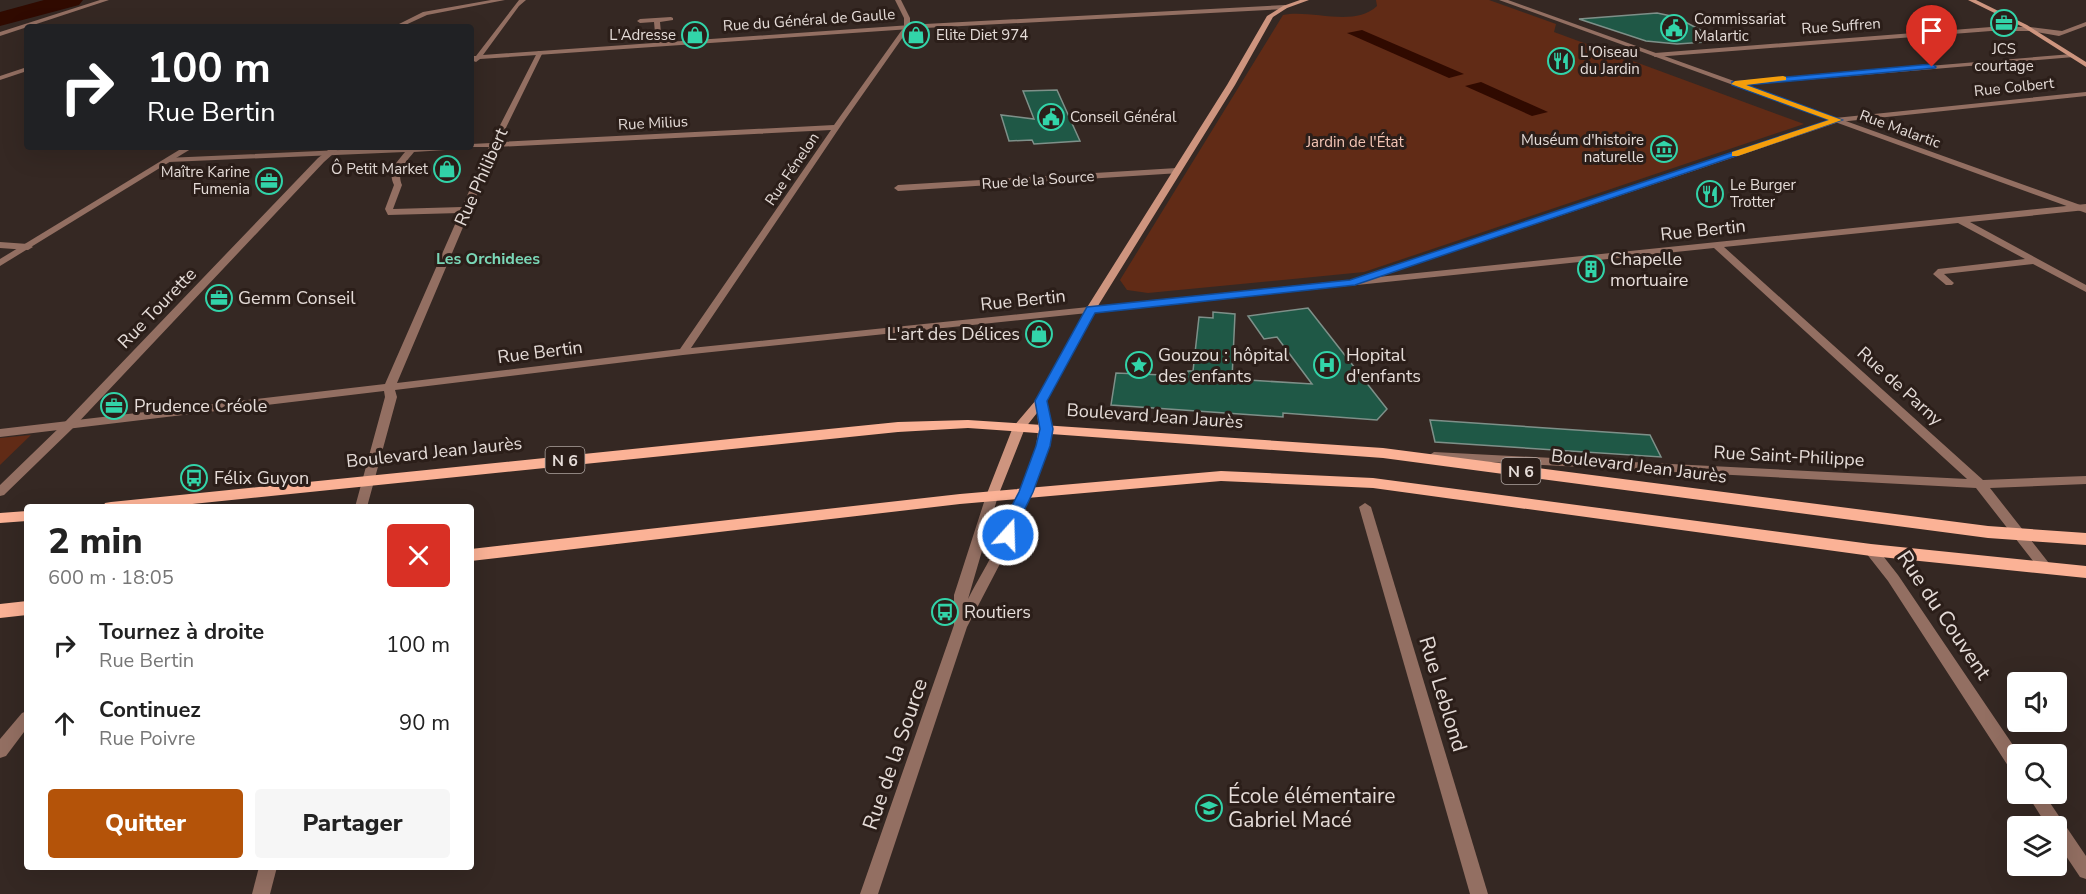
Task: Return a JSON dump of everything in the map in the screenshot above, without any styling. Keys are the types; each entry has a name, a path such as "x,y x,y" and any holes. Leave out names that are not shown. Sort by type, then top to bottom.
{"main road":[{"path":"1971,0 2030,29 2086,65"},
{"name":"Rue de la Source","path":"992,496 1019,427 1041,401 1091,309 1231,85 1270,16 1302,1"},
{"name":"Rue de la Source","path":"1026,492 1043,446 1046,429 1041,401"},
{"name":"Boulevard Jean Jaurès","path":"139,504 898,427 968,424 1383,453 2020,535 2086,539"},
{"name":"N 6","path":"474,555 1026,492 1221,477 1373,483 1871,550 2086,572"},
{"path":"0,518 24,516"},
{"path":"0,611 24,608"}],"street":[{"path":"38,24 106,0"},
{"path":"402,24 425,13 502,0"},
{"path":"898,0 907,18 907,27"},
{"name":"Rue Malartic","path":"1502,0 2084,208"},
{"path":"474,61 480,57 518,2"},
{"name":"Rue du Général de Gaulle","path":"474,58 907,27 1285,8"},
{"path":"640,21 671,19"},
{"path":"657,20 659,44"},
{"path":"2043,38 2086,24"},
{"name":"Rue Fénelon","path":"683,352 907,27"},
{"path":"0,34 24,29"},
{"name":"Rue Suffren","path":"1655,55 1991,29 2030,29 2064,33"},
{"name":"Rue Philibert","path":"362,504 391,397 389,387 494,145 540,52"},
{"path":"1735,84 2072,56"},
{"path":"0,78 24,70"},
{"name":"Rue Colbert","path":"1838,120 2086,94"},
{"path":"1351,283 1838,120"},
{"name":"Rue Milius","path":"474,146 836,127"},
{"path":"0,264 185,150"},
{"path":"169,160 333,150 411,150"},
{"name":"Rue Tourette","path":"0,492 68,426 333,150"},
{"path":"411,150 394,172 394,179 398,185 389,210 392,213 466,210"},
{"name":"Rue de la Source","path":"898,189 1178,171"},
{"name":"Rue Bertin","path":"0,433 683,352 1958,219 2084,208"},
{"path":"1958,219 2086,289"},
{"path":"0,245 28,247"},
{"name":"Rue de Parny","path":"1716,245 1980,484 2045,567"},
{"path":"1949,283 1938,274 1941,271 2036,261"},
{"name":"Rue Saint-Philippe","path":"1383,453 1980,484 2086,480"},
{"name":"Rue de la Source","path":"869,894 960,627 1008,535 1012,519 1026,492"},
{"name":"Rue de la Source","path":"960,627 961,595 992,496"},
{"name":"Rue Leblond","path":"1365,507 1479,894"},
{"name":"Rue du Couvent","path":"1871,550 1893,578 2007,750"},
{"path":"0,751 24,721"},
{"path":"2042,804 2086,871"},
{"path":"261,894 267,870"}],"green space":[{"name":"Jardin de l'État","path":"1376,0 1489,0 1556,24 1554,32 1804,124 1364,272 1148,293 1127,290 1120,280 1283,15 1357,16 1377,6"},
{"path":"31,435 0,465 0,438"}],"shaded area":[{"path":"1362,30 1464,74 1449,78 1347,33"},
{"path":"1481,82 1548,112 1532,116 1465,86"}],"building":[{"name":"Commissariat Malartic","path":"1657,13 1676,17 1721,41 1677,44 1646,41 1579,19"},
{"name":"Conseil Général","path":"1057,90 1080,141 1034,144 1032,140 1009,141 1001,115 1034,119 1023,91"},
{"name":"Hopital d'enfants","path":"1308,308 1387,409 1377,420 1283,413 1283,417 1111,405 1116,373 1187,376 1188,371 1193,371 1199,317 1213,318 1213,312 1235,314 1232,379 1312,384 1277,337 1264,339 1248,316"},
{"path":"1430,420 1650,435 1661,457 1435,442"}],"waterway":[{"path":"0,19 71,0"}],"slow traffic":[{"path":"1735,154 1838,120 1735,84 1783,78"}],"place":[{"name":"JCS courtage","path":"2004,23"},
{"name":"Commissariat Malartic","path":"1674,28"},
{"name":"L'Adresse","path":"695,35"},
{"name":"Elite Diet 974","path":"916,35"},
{"name":"L'Oiseau du Jardin","path":"1561,61"},
{"name":"Conseil Général","path":"1051,117"},
{"name":"Muséum d'histoire naturelle","path":"1664,149"},
{"name":"Ô Petit Market","path":"447,169"},
{"name":"Maître Karine Fumenia","path":"269,181"},
{"name":"Le Burger Trotter","path":"1710,194"},
{"name":"Chapelle mortuaire","path":"1591,269"},
{"name":"Gemm Conseil","path":"219,298"},
{"name":"L'art des Délices","path":"1039,334"},
{"name":"Gouzou : hôpital des enfants","path":"1139,365"},
{"name":"Hopital d'enfants","path":"1327,365"},
{"name":"Prudence Créole","path":"114,406"},
{"name":"Félix Guyon","path":"194,478"},
{"name":"Routiers","path":"945,612"},
{"name":"École élémentaire Gabriel Macé","path":"1209,808"}],"district":[{"name":"Les Orchidees","path":"488,258"}],"route":[{"path":"1008,535 1012,519 1026,492 1043,446 1046,429 1041,401 1091,309 1351,283 1838,120 1735,84 1745,81 1932,67"}]}
